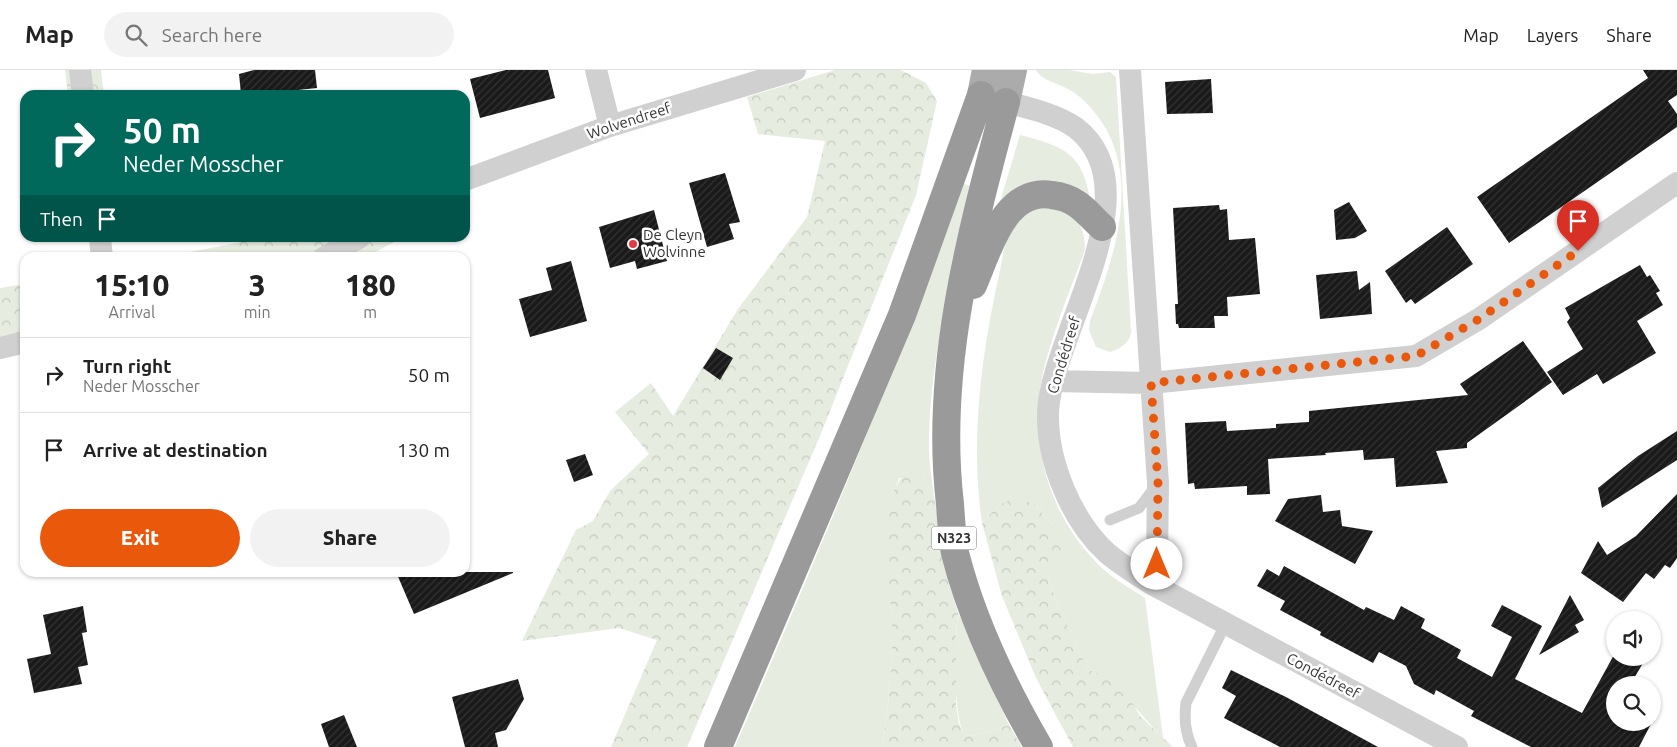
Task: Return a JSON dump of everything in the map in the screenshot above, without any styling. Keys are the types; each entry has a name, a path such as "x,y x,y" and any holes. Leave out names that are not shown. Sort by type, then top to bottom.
{"highway":[{"name":"N323","path":"991,89 972,230 948,372 945,422 946,478 955,552 981,631 1039,747"},
{"name":"N323","path":"718,747 902,315 991,89"},
{"path":"957,312 970,294 1001,222 1012,208 1023,199 1035,194 1060,196 1076,203 1102,227"}],"main road":[{"name":"N323","path":"991,89 1013,70"}],"street":[{"path":"80,70 82,90"},
{"path":"596,70 610,126"},
{"name":"Wolvendreef","path":"470,178 610,126 795,70"},
{"path":"1130,70 1158,483 1157,564"},
{"name":"Condédreef","path":"991,89 1075,128 1094,149 1106,178 1102,227 1088,279 1054,381 1048,412 1051,444 1059,476 1073,506 1089,532 1106,552 1127,568 1182,601 1457,747"},
{"path":"1054,381 1151,383 1416,356 1479,319 1677,183"},
{"path":"334,252 352,242"},
{"path":"0,348 20,343"}],"lane":[{"path":"1110,520 1139,508 1158,483"},
{"path":"1192,747 1185,723 1186,703 1226,623"}],"green space":[{"path":"65,70 101,70 103,90 67,90"},
{"path":"835,70 901,70 926,83 937,101 916,195 822,431 687,747 611,747 657,640 619,628 522,641 576,530 593,521 610,491 649,454 615,412 651,383 673,416 738,309 807,217 825,141 758,134 747,97"},
{"path":"1036,70 1069,70 1093,74 1110,72 1116,77 1131,332 1129,339 1124,345 1110,352 1096,347 1089,330 1090,321 1109,267 1121,210 1121,182 1117,155 1106,130 1087,103 1071,91 1042,77"},
{"path":"1020,135 1048,143 1068,154 1082,172 1087,184 1090,200 1000,202"},
{"path":"964,184 975,187 944,315 933,381 929,447 934,496 923,476 899,478 889,515 888,552 892,625 888,701 882,747 735,747 853,467 910,326"},
{"path":"1054,202 1074,217 1081,226 1085,250 1055,330 1041,386 1038,415 1040,444 1045,472 1054,499 1067,524 1084,548 1104,570 1145,598 1163,738 1110,682 1088,670 1054,596 1048,576 1063,547 1050,523 1036,505 1016,498 999,505 982,523 977,461 979,399 987,337 1004,250 1012,226 1022,212"},
{"path":"241,242 394,242 375,252 190,252"},
{"path":"20,285 20,353 0,357 0,288"},
{"path":"908,471 915,471 923,476 934,496 949,584 958,613 956,634 956,704 959,724 964,735 972,736 1009,725 1022,747 882,747 891,671 892,640 887,544 888,522 891,502 897,484"},
{"path":"1017,497 1036,505 1050,523 1064,547 1048,576 1054,596 1088,670 1119,680 1140,716 1173,747 1073,747 1036,678 1002,596 982,523 999,505"},
{"path":"958,613 1009,725 972,736 964,735 960,723 956,693 955,658"}],"building":[{"path":"254,70 315,70 317,88 241,90 239,74"},
{"path":"506,70 548,70 555,98 480,118 470,79"},
{"path":"1643,70 1677,70 1677,95 1668,101 1677,114 1677,127 1509,243 1477,197 1648,78"},
{"path":"1211,79 1213,113 1167,114 1165,82"},
{"path":"725,173 740,222 729,224 734,239 707,247 689,183"},
{"path":"1349,202 1367,231 1355,238 1336,240 1334,210"},
{"path":"1219,205 1220,210 1227,209 1229,240 1255,238 1260,294 1227,297 1228,316 1214,316 1215,328 1179,328 1178,324 1176,324 1175,304 1178,304 1173,208"},
{"name":"De Cleyn Wolvinne","path":"654,210 667,261 637,269 635,261 610,268 599,227"},
{"path":"1447,227 1473,264 1415,304 1411,299 1406,303 1385,271"},
{"path":"571,261 587,321 530,337 519,299 552,290 546,268"},
{"path":"1640,265 1647,277 1650,275 1660,291 1656,293 1663,305 1637,321 1656,353 1603,384 1597,374 1563,395 1547,372 1583,349 1567,322 1570,318 1565,308"},
{"path":"1357,271 1359,290 1370,282 1372,314 1320,319 1316,275"},
{"path":"1523,341 1552,382 1467,443 1467,448 1436,451 1448,483 1396,487 1394,458 1364,460 1363,450 1268,459 1270,494 1247,495 1247,486 1195,489 1194,483 1188,484 1185,423 1226,421 1227,431 1276,428 1276,424 1309,422 1309,411 1468,395 1460,384"},
{"path":"716,348 733,358 720,380 703,368"},
{"path":"1677,431 1677,460 1602,508 1598,488 1638,456"},
{"path":"585,454 593,475 574,482 566,460"},
{"path":"1677,494 1677,558 1670,568 1665,565 1654,579 1646,573 1623,602 1581,573 1598,541 1607,555 1636,536"},
{"path":"1321,495 1323,512 1340,510 1342,526 1373,531 1355,564 1275,521 1288,499"},
{"path":"1284,566 1364,610 1366,607 1394,620 1401,606 1425,619 1421,628 1461,650 1457,658 1492,677 1512,637 1491,626 1502,605 1542,626 1515,679 1582,713 1608,666 1641,666 1635,676 1606,676 1606,731 1647,731 1639,747 1531,747 1471,716 1474,711 1436,690 1434,695 1414,684 1406,666 1379,652 1373,663 1320,635 1321,632 1280,610 1285,601 1257,586 1267,569 1279,576"},
{"path":"470,572 513,572 513,573 414,614 398,577 470,577"},
{"path":"1570,595 1584,620 1575,625 1579,632 1539,655"},
{"path":"83,606 87,632 82,633 88,665 78,667 82,684 34,693 27,659 51,654 43,615"},
{"path":"1231,670 1286,697 1378,747 1280,747 1224,718 1236,696 1222,688"},
{"path":"518,679 524,699 506,730 495,733 498,747 465,747 452,697"},
{"path":"344,715 357,747 329,747 321,724"}],"place":[{"name":"De Cleyn Wolvinne","path":"633,244"}],"route":[{"path":"1157,564 1158,483 1151,383 1416,356 1479,319 1578,251"}]}
